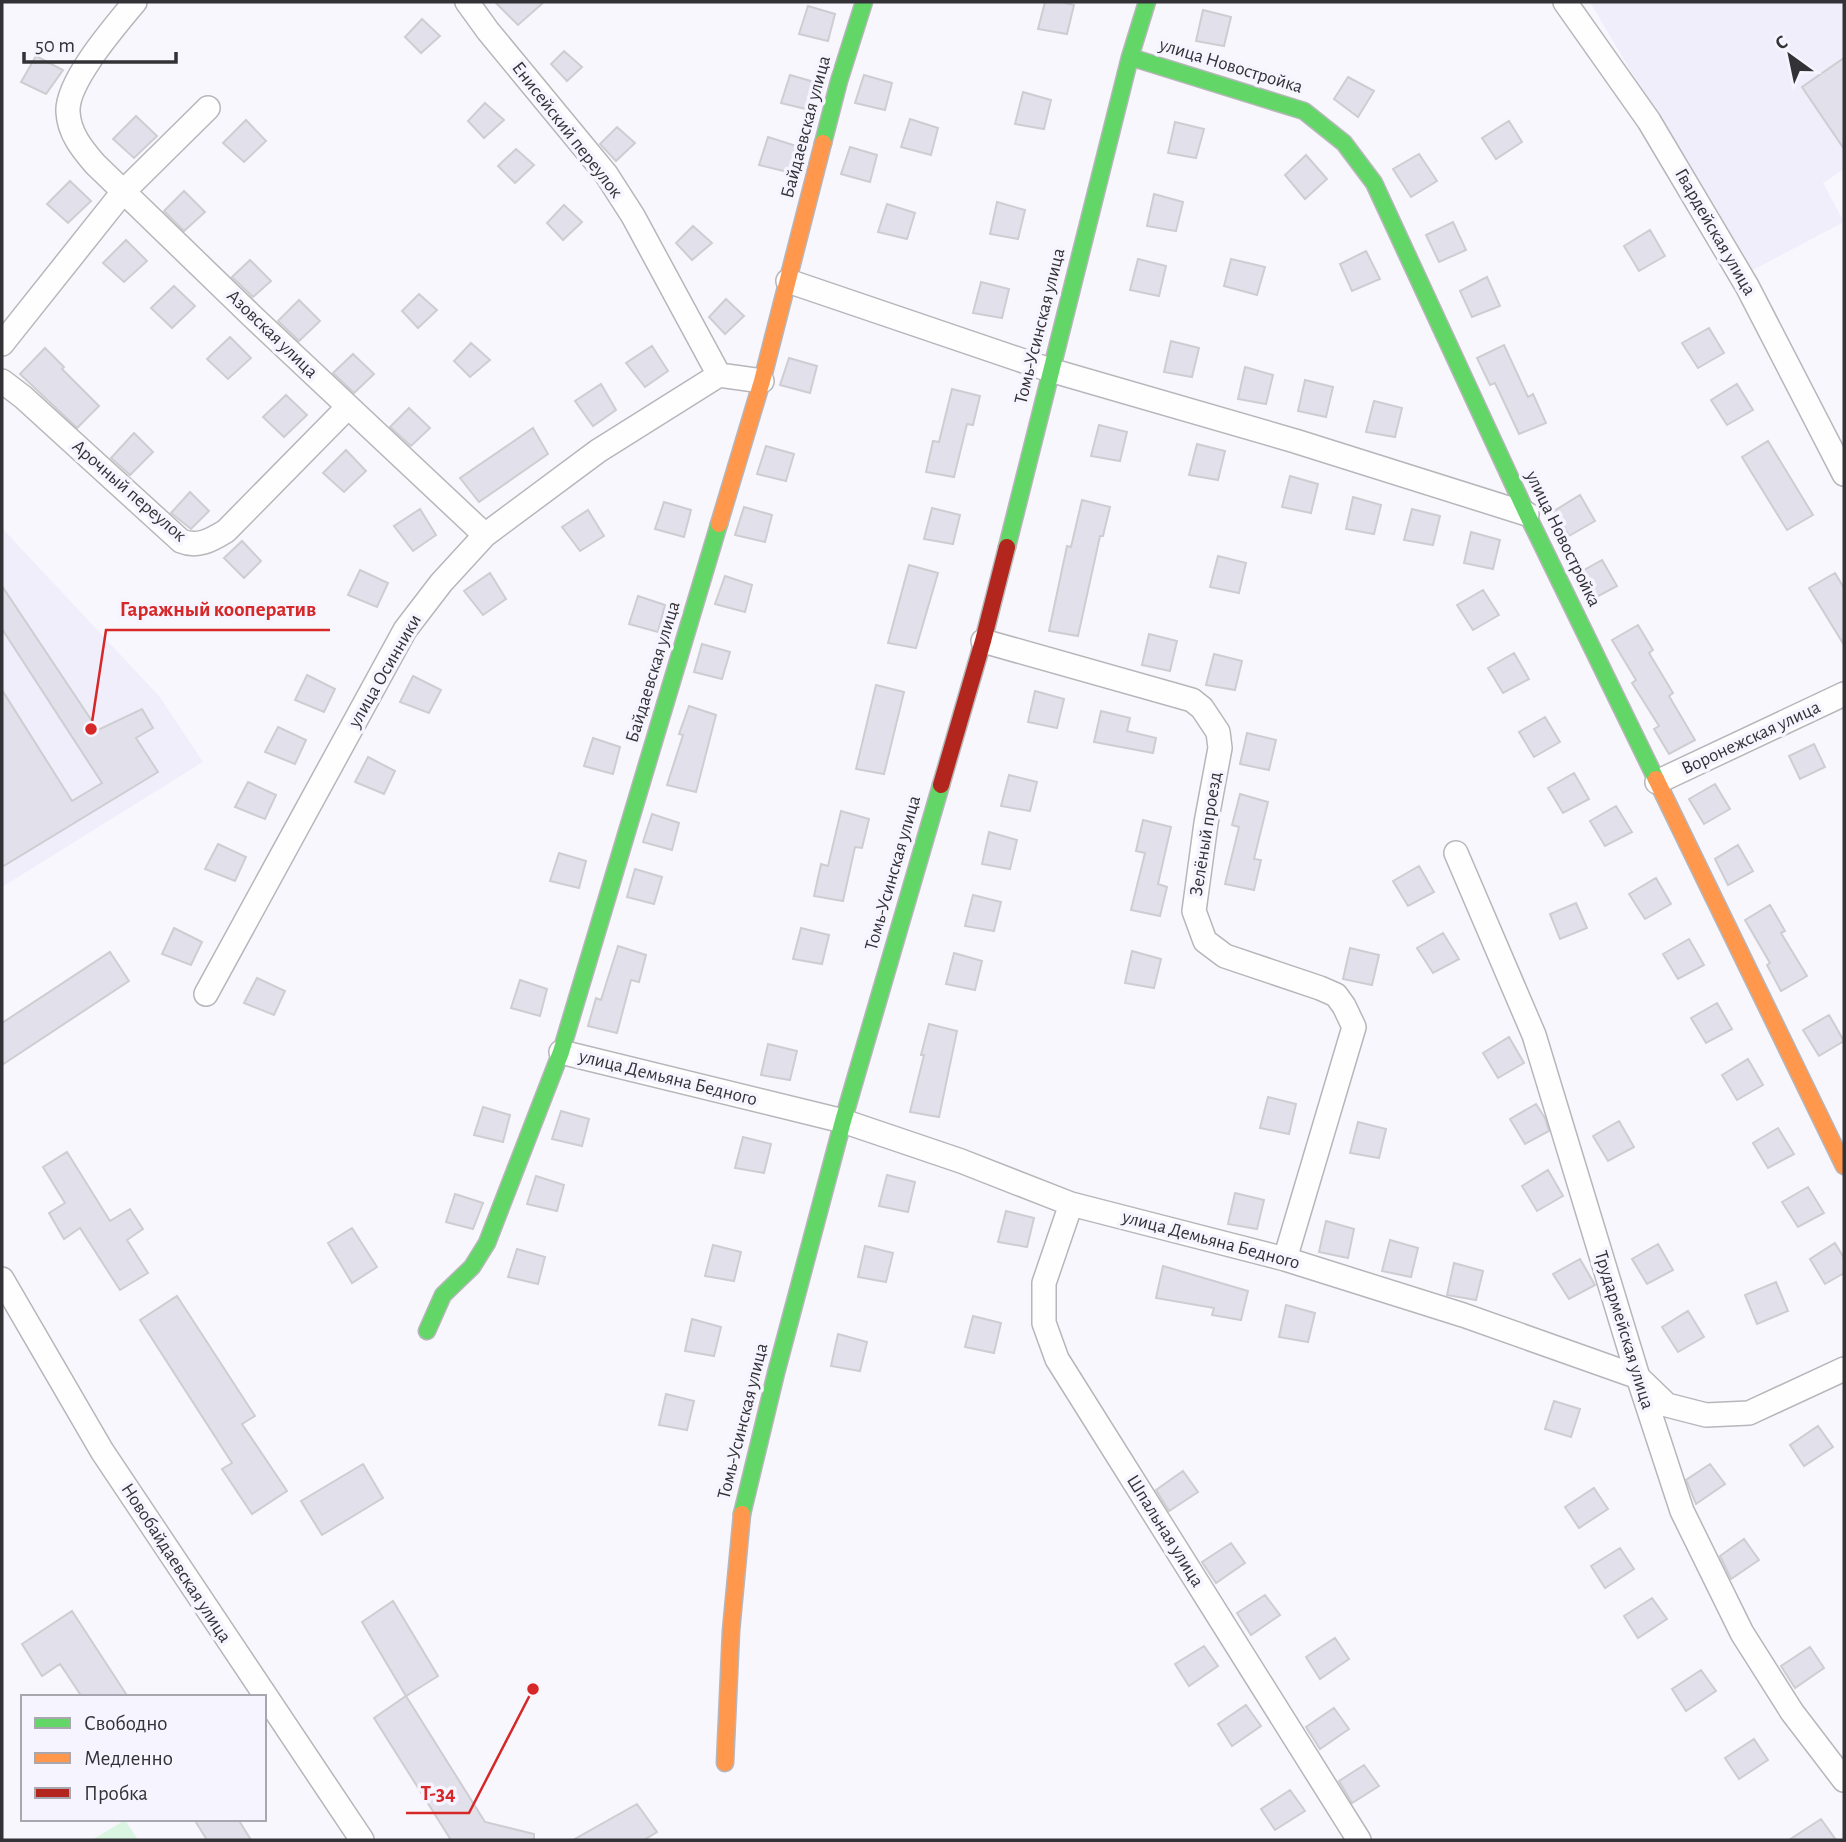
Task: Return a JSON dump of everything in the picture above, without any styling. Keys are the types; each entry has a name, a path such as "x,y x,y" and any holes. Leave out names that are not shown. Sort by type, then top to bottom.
{"street":[{"name":"Азовская улица","path":"135,2 77,80 67,110 79,146 123,192 485,536"},
{"name":"Енисейский переулок","path":"467,2 606,174 633,216 719,375"},
{"name":"Байдаевская улица","path":"427,1331 443,1295 472,1267 487,1243 561,1052 762,381 839,80 864,2"},
{"name":"Томь-Усинская улица","path":"725,1763 731,1631 740,1520 843,1121 983,641 1130,57 1147,2"},
{"name":"Гвардейская улица","path":"1565,2 1649,121 1740,274 1844,474"},
{"name":"улица Новостройка","path":"1130,57 1304,111 1326,124 1343,141 1374,183 1527,513 1844,1166"},
{"path":"2,344 123,192 208,108"},
{"path":"788,281 1050,370 1295,440 1527,513"},
{"path":"719,375 762,381"},
{"name":"улица Осинники","path":"206,994 405,630 441,583 485,536 598,451 719,375"},
{"name":"Арочный переулок","path":"2,381 181,541 189,544 209,542 226,531 348,407"},
{"name":"Зелёный проезд","path":"983,641 1192,700 1202,708 1218,732 1220,748 1194,911 1205,941 1225,956 1320,988 1336,996 1354,1027 1284,1259"},
{"name":"Воронежская улица","path":"1657,782 1844,694"},
{"name":"Трудармейская улица","path":"1456,853 1534,1035 1638,1377 1682,1511 1735,1621 1792,1712 1844,1780"},
{"name":"улица Демьяна Бедного","path":"561,1052 843,1121 961,1161 1071,1204 1284,1259 1463,1315 1638,1377 1667,1405 1706,1415 1749,1413 1844,1369"},
{"name":"Шпальная улица","path":"1071,1204 1044,1283 1044,1322 1057,1359 1359,1840"},
{"name":"Новобайдаевская улица","path":"2,1279 102,1451 265,1695"},
{"name":"Новобайдаевская улица","path":"266,1696 362,1840"}],"shaded area":[{"path":"1590,2 1844,2 1844,169 1823,183 1844,222 1749,272"},
{"path":"2,528 159,696 203,762 2,887"}],"green space":[{"path":"126,1821 138,1840 92,1840"}],"building":[{"path":"495,2 544,2 518,25"},
{"path":"1045,2 1074,5 1067,34 1038,29"},
{"path":"808,6 835,14 828,41 799,34"},
{"path":"1203,10 1231,17 1224,46 1196,41"},
{"path":"422,19 440,36 421,53 405,37"},
{"path":"564,51 582,67 567,81 551,64"},
{"path":"36,56 63,70 46,94 21,82"},
{"path":"1844,58 1844,149 1802,87"},
{"path":"790,75 818,83 810,110 781,103"},
{"path":"864,75 892,83 885,110 855,103"},
{"path":"1348,77 1374,91 1358,117 1334,99"},
{"path":"1023,92 1051,100 1044,129 1015,124"},
{"path":"485,103 504,120 484,138 468,121"},
{"path":"136,116 157,136 134,158 113,139"},
{"path":"910,119 938,128 931,155 901,147"},
{"path":"246,120 266,141 244,162 223,143"},
{"path":"1509,121 1522,142 1496,159 1482,138"},
{"path":"1175,122 1204,129 1196,158 1168,153"},
{"path":"617,127 635,143 616,161 600,144"},
{"path":"768,137 796,146 788,172 759,165"},
{"path":"850,147 877,155 870,182 841,174"},
{"path":"516,149 534,165 515,183 498,166"},
{"path":"1419,154 1437,181 1411,197 1393,169"},
{"path":"1306,155 1327,179 1305,199 1285,175"},
{"path":"70,181 91,201 68,223 47,204"},
{"path":"184,191 205,212 184,231 164,211"},
{"path":"1154,194 1183,202 1176,231 1147,226"},
{"path":"997,202 1025,210 1018,239 990,234"},
{"path":"887,204 915,213 907,239 878,232"},
{"path":"564,205 582,222 563,240 547,223"},
{"path":"1453,222 1466,250 1439,262 1426,235"},
{"path":"693,226 712,243 692,260 676,243"},
{"path":"1650,230 1665,256 1639,271 1624,246"},
{"path":"126,240 147,261 124,282 103,263"},
{"path":"1366,251 1380,279 1352,291 1340,264"},
{"path":"1138,259 1166,266 1159,296 1130,290"},
{"path":"1231,259 1265,267 1257,295 1224,286"},
{"path":"250,260 271,281 253,297 232,277"},
{"path":"1487,277 1500,306 1472,317 1460,291"},
{"path":"981,282 1009,289 1002,318 973,313"},
{"path":"174,286 195,306 172,328 151,308"},
{"path":"419,294 437,310 418,328 402,311"},
{"path":"726,299 744,316 725,334 709,317"},
{"path":"299,300 320,321 299,341 278,321"},
{"path":"1709,328 1724,353 1698,368 1682,343"},
{"path":"230,337 251,358 228,379 207,359"},
{"path":"1171,341 1199,348 1192,377 1164,372"},
{"path":"471,343 490,360 470,377 454,361"},
{"path":"1504,345 1528,397 1533,394 1546,423 1519,434 1495,383 1490,385 1477,358"},
{"path":"652,346 668,371 645,387 626,363"},
{"path":"45,348 99,406 77,428 20,374"},
{"path":"353,354 374,374 354,393 333,373"},
{"path":"789,358 817,366 810,393 780,385"},
{"path":"1245,367 1273,375 1266,404 1238,399"},
{"path":"1305,380 1333,387 1326,417 1298,411"},
{"path":"601,384 616,410 593,426 575,401"},
{"path":"1737,384 1753,410 1727,425 1711,400"},
{"path":"952,389 980,396 973,425 967,424 954,477 926,472 933,441 939,442"},
{"path":"286,395 307,415 284,437 263,417"},
{"path":"1374,401 1402,408 1395,437 1366,432"},
{"path":"409,408 430,428 411,446 390,427"},
{"path":"1099,425 1127,432 1120,461 1091,456"},
{"path":"533,428 548,454 479,502 460,478"},
{"path":"134,433 153,452 130,475 111,458"},
{"path":"1768,441 1813,515 1787,530 1742,457"},
{"path":"1197,444 1225,451 1218,480 1189,475"},
{"path":"766,446 794,454 786,481 757,474"},
{"path":"346,450 366,471 344,492 323,473"},
{"path":"1290,476 1318,484 1311,513 1282,507"},
{"path":"190,492 209,511 191,529 171,513"},
{"path":"1580,495 1595,521 1569,536 1554,511"},
{"path":"1353,497 1381,505 1374,534 1346,529"},
{"path":"1082,500 1110,507 1103,536 1100,536 1078,636 1049,631 1067,546 1071,547"},
{"path":"664,502 691,510 684,537 655,529"},
{"path":"744,507 772,515 765,542 735,535"},
{"path":"932,508 960,515 953,544 924,539"},
{"path":"420,509 436,535 413,551 394,526"},
{"path":"1412,509 1440,516 1433,545 1404,540"},
{"path":"588,510 604,536 580,551 562,527"},
{"path":"1471,532 1500,540 1493,569 1464,563"},
{"path":"242,541 261,561 244,578 224,558"},
{"path":"1218,556 1246,563 1239,593 1210,587"},
{"path":"1602,560 1617,586 1591,600 1577,574"},
{"path":"909,565 938,573 916,648 888,643"},
{"path":"360,570 388,583 377,607 348,595"},
{"path":"490,573 506,599 483,615 464,591"},
{"path":"1835,573 1844,588 1844,645 1809,588"},
{"path":"725,576 752,585 745,612 715,604"},
{"path":"2,586 98,730 142,709 153,728 136,738 158,772 2,867 2,690 72,801 102,783 2,629"},
{"path":"1483,590 1499,615 1473,630 1457,605"},
{"path":"638,596 665,605 658,632 629,624"},
{"path":"1638,625 1653,650 1649,653 1673,693 1669,696 1695,740 1669,754 1654,729 1659,726 1632,683 1636,680 1612,640"},
{"path":"1149,634 1177,641 1170,671 1142,665"},
{"path":"702,644 730,652 722,679 694,672"},
{"path":"1514,653 1529,679 1503,693 1488,668"},
{"path":"1214,654 1242,661 1235,690 1206,685"},
{"path":"307,675 335,689 324,712 295,700"},
{"path":"413,676 441,690 429,713 400,702"},
{"path":"876,685 904,692 884,774 856,769"},
{"path":"1035,691 1064,699 1057,728 1028,722"},
{"path":"689,706 716,715 696,792 667,785 683,735 679,734"},
{"path":"1101,711 1130,718 1127,731 1156,738 1153,753 1094,742"},
{"path":"1545,717 1560,742 1534,757 1519,732"},
{"path":"278,727 306,740 295,764 265,752"},
{"path":"1247,733 1276,740 1269,770 1240,764"},
{"path":"593,738 620,747 613,774 584,766"},
{"path":"1814,744 1825,767 1800,779 1789,756"},
{"path":"368,757 395,771 384,794 355,782"},
{"path":"1574,773 1589,799 1563,813 1548,788"},
{"path":"1009,775 1037,782 1030,811 1001,806"},
{"path":"248,782 276,795 265,819 235,807"},
{"path":"1715,784 1730,809 1704,824 1689,799"},
{"path":"1240,794 1268,802 1254,859 1261,860 1254,890 1225,884 1239,827 1232,825"},
{"path":"1616,806 1632,832 1605,846 1590,821"},
{"path":"841,811 869,819 862,848 855,847 843,901 814,896 821,864 828,866"},
{"path":"652,814 679,823 672,850 643,842"},
{"path":"1143,820 1171,827 1158,884 1167,887 1160,916 1131,910 1145,853 1136,851"},
{"path":"989,832 1017,840 1010,869 982,864"},
{"path":"218,844 246,857 235,881 205,869"},
{"path":"1738,845 1753,871 1728,885 1715,859"},
{"path":"559,853 586,861 579,888 550,881"},
{"path":"1419,866 1434,892 1408,906 1393,881"},
{"path":"635,869 662,877 654,904 627,897"},
{"path":"1656,878 1671,904 1645,919 1629,894"},
{"path":"973,895 1001,902 994,931 965,926"},
{"path":"1576,903 1587,928 1560,939 1550,914"},
{"path":"1770,905 1785,931 1781,933 1807,976 1781,991 1767,965 1770,963 1745,920"},
{"path":"174,928 202,942 191,965 162,954"},
{"path":"801,928 829,935 822,964 793,959"},
{"path":"1443,933 1459,959 1433,973 1417,948"},
{"path":"1689,939 1704,965 1678,979 1663,954"},
{"path":"618,946 646,955 639,982 631,980 617,1033 588,1026 596,998 601,1000"},
{"path":"1350,948 1379,955 1372,985 1343,979"},
{"path":"1132,951 1161,959 1154,988 1125,983"},
{"path":"110,952 129,981 2,1065 2,1023"},
{"path":"954,953 982,961 975,990 946,984"},
{"path":"257,978 285,991 274,1015 244,1003"},
{"path":"520,980 547,989 540,1016 511,1008"},
{"path":"1717,1003 1732,1029 1706,1043 1691,1018"},
{"path":"1829,1015 1844,1041 1819,1056 1803,1030"},
{"path":"929,1024 957,1031 939,1117 910,1112"},
{"path":"1509,1037 1524,1063 1498,1078 1483,1053"},
{"path":"768,1044 797,1051 790,1080 761,1075"},
{"path":"1748,1059 1763,1085 1737,1100 1722,1075"},
{"path":"1268,1097 1296,1104 1289,1134 1260,1128"},
{"path":"1536,1104 1549,1131 1525,1144 1510,1119"},
{"path":"483,1107 510,1115 503,1142 474,1135"},
{"path":"561,1111 589,1119 582,1146 552,1139"},
{"path":"1619,1121 1634,1147 1608,1161 1593,1136"},
{"path":"1358,1122 1386,1129 1379,1158 1350,1153"},
{"path":"1778,1128 1794,1154 1768,1168 1753,1143"},
{"path":"743,1137 771,1144 764,1173 735,1168"},
{"path":"67,1152 110,1221 130,1209 143,1229 127,1240 148,1273 120,1290 80,1228 64,1239 49,1213 65,1203 43,1167"},
{"path":"1548,1170 1563,1196 1537,1211 1522,1186"},
{"path":"887,1175 915,1182 908,1212 879,1206"},
{"path":"536,1176 564,1185 557,1211 527,1204"},
{"path":"1808,1187 1824,1213 1798,1227 1782,1202"},
{"path":"1235,1193 1264,1200 1257,1229 1228,1224"},
{"path":"455,1194 483,1203 473,1229 446,1222"},
{"path":"1006,1211 1034,1218 1027,1247 998,1242"},
{"path":"1326,1221 1354,1229 1348,1258 1319,1252"},
{"path":"352,1228 377,1267 352,1283 328,1243"},
{"path":"1390,1240 1418,1248 1411,1277 1382,1271"},
{"path":"1835,1243 1844,1258 1844,1273 1825,1284 1810,1259"},
{"path":"1658,1244 1673,1270 1647,1284 1632,1259"},
{"path":"713,1245 741,1252 734,1281 705,1276"},
{"path":"865,1246 893,1253 886,1282 858,1277"},
{"path":"517,1249 545,1257 538,1284 508,1277"},
{"path":"1580,1259 1595,1285 1569,1299 1553,1274"},
{"path":"1454,1263 1483,1271 1476,1300 1447,1295"},
{"path":"1163,1266 1248,1291 1241,1320 1212,1315 1214,1308 1156,1298"},
{"path":"1776,1282 1788,1311 1757,1324 1745,1295"},
{"path":"177,1296 255,1416 242,1424 287,1491 252,1514 222,1469 232,1463 140,1320"},
{"path":"1286,1305 1315,1313 1308,1342 1279,1337"},
{"path":"1688,1311 1704,1337 1678,1352 1662,1327"},
{"path":"973,1316 1001,1323 994,1353 965,1347"},
{"path":"692,1319 721,1327 714,1356 685,1351"},
{"path":"838,1334 867,1342 860,1371 831,1366"},
{"path":"666,1394 694,1401 687,1430 659,1425"},
{"path":"1554,1401 1580,1409 1571,1437 1545,1429"},
{"path":"1818,1426 1833,1447 1804,1466 1790,1445"},
{"path":"363,1464 383,1498 322,1535 301,1501"},
{"path":"1710,1464 1725,1484 1696,1504 1686,1480"},
{"path":"1183,1471 1198,1492 1169,1511 1156,1490"},
{"path":"1594,1488 1608,1509 1579,1528 1565,1507"},
{"path":"1744,1539 1759,1560 1731,1579 1720,1556"},
{"path":"1231,1543 1245,1563 1216,1583 1202,1562"},
{"path":"1620,1548 1634,1569 1605,1588 1591,1566"},
{"path":"1265,1595 1280,1615 1251,1635 1237,1613"},
{"path":"1652,1598 1667,1619 1638,1638 1624,1616"},
{"path":"393,1601 438,1676 406,1696 362,1622"},
{"path":"72,1611 127,1695 81,1695 60,1664 42,1676 22,1644"},
{"path":"1335,1638 1349,1659 1320,1679 1306,1657"},
{"path":"1204,1646 1218,1666 1189,1686 1175,1664"},
{"path":"1810,1647 1824,1668 1795,1688 1781,1666"},
{"path":"1701,1670 1716,1691 1686,1711 1672,1689"},
{"path":"406,1696 485,1822 534,1834 534,1840 451,1840 374,1718"},
{"path":"1246,1705 1261,1726 1232,1746 1218,1724"},
{"path":"1334,1708 1349,1729 1320,1749 1306,1727"},
{"path":"1754,1739 1768,1760 1739,1779 1725,1758"},
{"path":"1364,1765 1379,1786 1352,1803 1339,1781"},
{"path":"1290,1790 1305,1811 1275,1830 1261,1809"},
{"path":"637,1804 657,1832 644,1840 573,1840"},
{"path":"1821,1819 1836,1840 1789,1840"},
{"path":"195,1821 239,1821 251,1840 207,1840"}],"traffic: fast":[{"path":"823,143 864,2"},
{"path":"1007,547 1130,57 1147,2"},
{"path":"1130,57 1304,111 1344,143 1374,183 1527,514 1656,779"},
{"path":"427,1331 443,1295 472,1267 487,1243 561,1052 719,524"},
{"path":"742,1514 776,1373 843,1121 941,785"}],"traffic: slow":[{"path":"719,524 762,381 823,143"},
{"path":"1656,779 1844,1166"},
{"path":"725,1763 731,1631 742,1514"}],"traffic: jam":[{"path":"941,785 1007,547"}],"place":[{"name":"Гаражный кооператив","path":"91,729"},
{"name":"T-34","path":"533,1689"}]}
